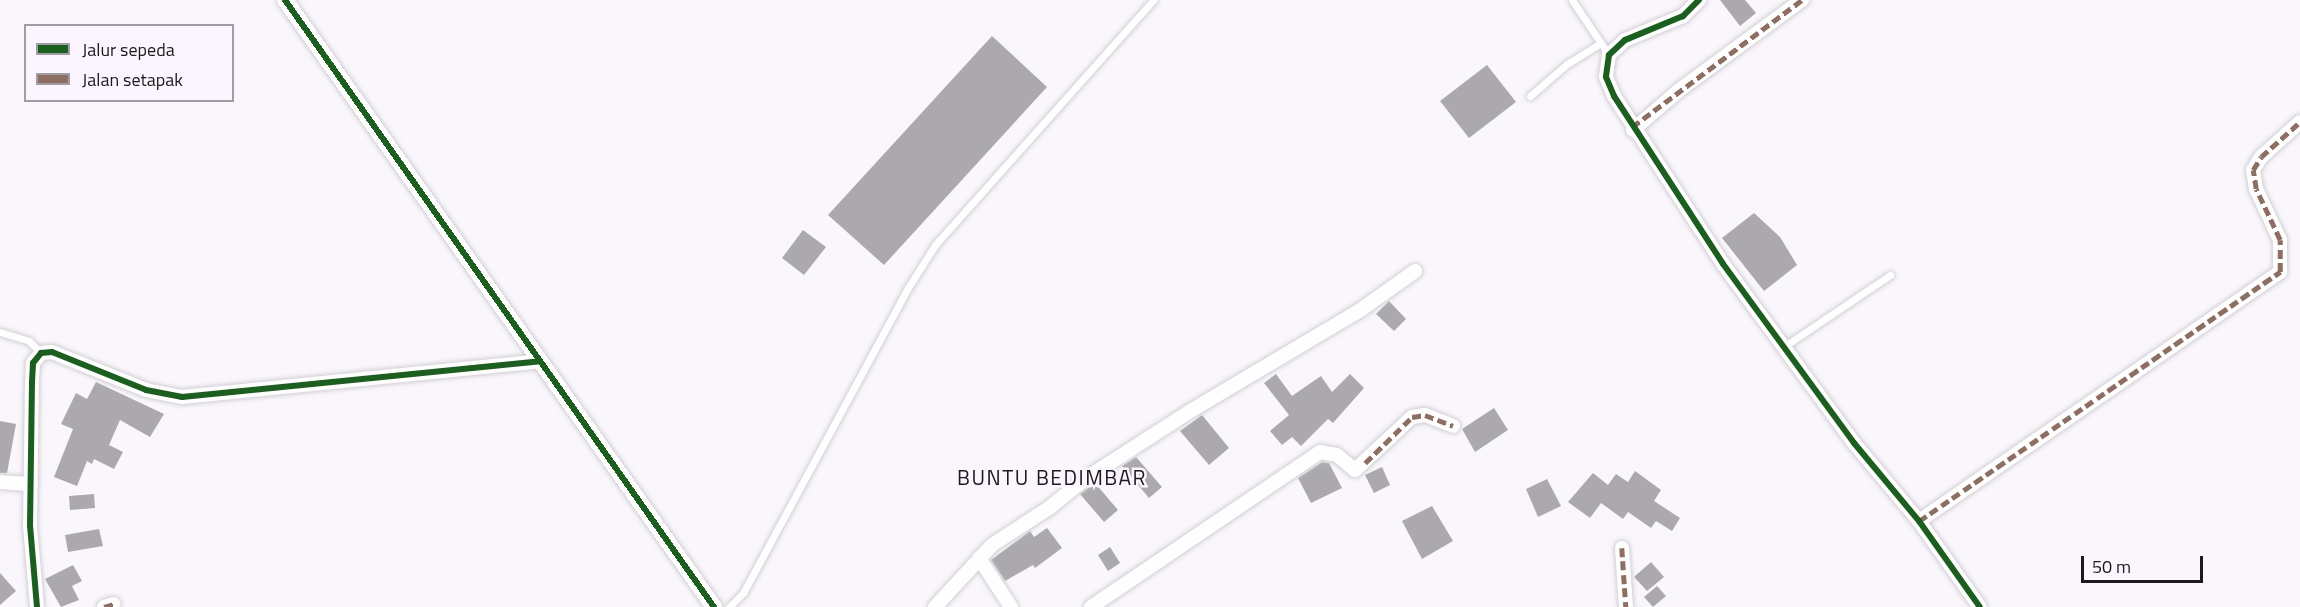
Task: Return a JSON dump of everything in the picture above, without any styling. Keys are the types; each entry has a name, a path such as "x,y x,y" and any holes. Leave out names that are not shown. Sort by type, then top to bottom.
{"street":[{"path":"285,0 714,607"},
{"path":"1699,0 1683,16 1625,40 1609,55 1606,77 1634,130 1722,264 1785,346 1854,443 1919,521 1980,607"},
{"path":"1634,130 1678,91 1802,0"},
{"path":"1919,521 2280,272 2280,240 2256,189 2253,170 2261,157 2300,122"},
{"path":"942,604 979,558 1117,457 1359,311 1415,271"},
{"path":"37,607 31,484 32,382 33,363 41,353 52,352 146,390 182,397 533,351"},
{"path":"1091,607 1320,452 1337,455 1355,470 1412,417 1425,415 1453,426"},
{"path":"0,482 31,484"},
{"path":"1622,548 1626,607"},
{"path":"979,558 1011,607"}],"lane":[{"path":"729,607 743,593 908,288 935,245 1153,0"},
{"path":"1572,0 1599,45 1609,55"},
{"path":"1530,96 1578,55 1599,45"},
{"path":"1785,346 1890,275"},
{"path":"0,332 29,341 41,353"}],"building":[{"path":"1720,0 1745,0 1756,13 1740,26"},
{"path":"992,36 1047,87 884,265 828,215"},
{"path":"1487,65 1516,102 1469,138 1440,101"},
{"path":"1754,213 1780,237 1797,265 1764,291 1722,238"},
{"path":"803,230 826,247 804,275 782,258"},
{"path":"1389,301 1406,319 1394,331 1376,314"},
{"path":"1276,374 1292,396 1321,376 1332,392 1350,374 1364,388 1333,423 1328,419 1301,446 1292,437 1282,445 1270,431 1289,415 1264,383"},
{"path":"96,382 164,414 150,437 120,420 109,445 123,452 114,469 94,459 92,464 87,461 77,486 54,477 73,429 61,424 76,393 87,399"},
{"path":"1494,408 1508,430 1475,452 1462,429"},
{"path":"1202,415 1229,448 1209,465 1180,431"},
{"path":"0,421 16,424 7,473 0,473"},
{"path":"1136,457 1162,487 1149,498 1122,466"},
{"path":"1322,462 1329,463 1342,488 1311,503 1298,478"},
{"path":"1382,467 1390,485 1374,493 1365,475"},
{"path":"1635,471 1661,490 1654,501 1680,518 1672,531 1656,521 1651,528 1628,512 1623,519 1601,503 1590,518 1568,502 1593,473 1608,485 1616,474 1628,482"},
{"path":"1547,479 1561,506 1538,517 1526,489"},
{"path":"1095,483 1118,510 1104,522 1080,494"},
{"path":"94,494 95,508 70,510 69,496"},
{"path":"1432,506 1453,541 1422,559 1402,521"},
{"path":"1047,528 1062,548 1035,568 1033,565 1005,581 991,560 1030,531 1034,537"},
{"path":"99,529 103,546 68,552 65,535"},
{"path":"1110,547 1120,563 1108,571 1098,555"},
{"path":"1651,562 1664,577 1647,591 1634,577"},
{"path":"73,565 82,581 72,586 79,600 61,607 45,579"},
{"path":"0,573 16,591 0,605"},
{"path":"1657,586 1666,596 1653,607 1644,597"}],"marked path":[{"path":"1632,127 1802,0"},
{"path":"1919,521 2280,272 2280,240 2256,189 2253,170 2261,157 2300,122"},
{"path":"1365,463 1412,417 1425,415 1453,426"},
{"path":"1622,548 1626,607"},
{"path":"104,607 114,604"}],"cycle path":[{"path":"285,0 714,607"},
{"path":"1699,0 1683,16 1625,40 1609,55 1606,77 1614,96 1723,264 1854,443 1919,521 1980,607"},
{"path":"37,607 30,526 32,382 33,363 41,353 52,352 146,390 182,397 540,361"}],"district":[{"name":"BUNTU BEDIMBAR","path":"1052,477"}]}
